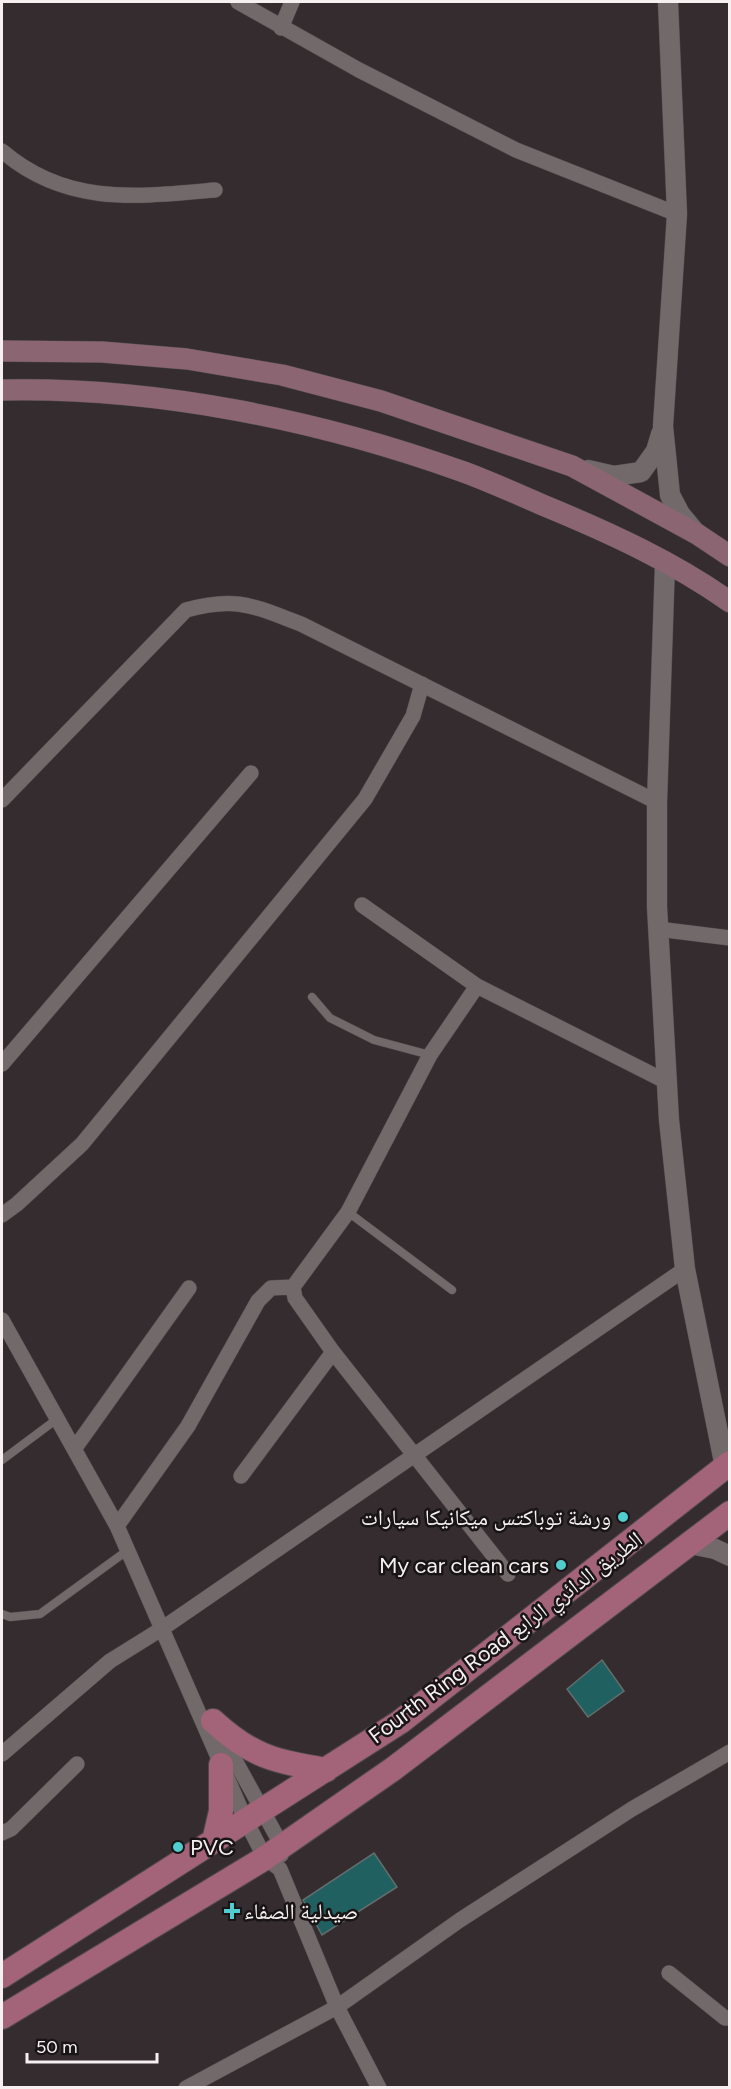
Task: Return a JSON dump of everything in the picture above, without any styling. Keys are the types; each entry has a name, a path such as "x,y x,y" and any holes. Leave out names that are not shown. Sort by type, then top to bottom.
{"main road":[{"path":"2,351 102,352 188,359 282,375 381,401 572,466 697,534 729,556"},
{"path":"2,390 104,393 189,402 271,417 371,442 461,471 598,528 708,586 729,602"},
{"name":"Fourth Ring Road الطريق الدائري الرابع","path":"2,1976 400,1722 727,1465"},
{"name":"Fourth Ring Road الطريق الدائري الرابع","path":"2,2017 276,1858 729,1514"},
{"path":"213,1721 237,1743 262,1756 326,1770"},
{"path":"214,1841 221,1811 221,1766"}],"street":[{"path":"238,2 281,28 516,150 677,214"},
{"path":"281,28 292,2"},
{"path":"668,2 677,214 663,426 670,495 680,514 697,534"},
{"path":"2,151 25,171 79,191 136,197 215,190"},
{"path":"572,466 614,476 640,472 656,451 663,426"},
{"path":"665,564 657,802 658,929 667,1082 685,1269 727,1465"},
{"path":"2,801 186,610 216,602 248,604 301,624 657,802"},
{"path":"2,1215 82,1144 365,799 412,716 422,684"},
{"path":"2,1064 251,773"},
{"path":"362,905 477,986 667,1082"},
{"path":"658,929 729,938"},
{"path":"477,986 430,1055 348,1212 293,1287 295,1298 333,1352 508,1574"},
{"path":"2,1754 110,1661 162,1628 685,1269"},
{"path":"117,1526 188,1426 258,1301 271,1287 293,1287"},
{"path":"75,1448 189,1288"},
{"path":"2,1320 117,1526 192,1694 221,1766 253,1816 276,1858 337,2007 379,2088"},
{"path":"241,1476 333,1352"},
{"path":"690,1544 715,1549 729,1556"},
{"path":"192,1694 213,1721 253,1816"},
{"path":"186,2088 337,2007 460,1920 632,1809 729,1752"},
{"path":"2,1833 11,1829 77,1764"},
{"path":"669,1973 725,2018 729,2018"}],"lane":[{"path":"312,997 330,1018 374,1040 430,1055"},
{"path":"348,1212 452,1290"},
{"path":"2,1460 57,1419"},
{"path":"2,1614 10,1617 40,1614 128,1550"}],"building":[{"path":"602,1660 624,1691 588,1717 567,1689"},
{"path":"374,1853 397,1887 322,1935 303,1900"}],"place":[{"name":"ورشة توباكتس ميكانيكا سيارات","path":"623,1517"},
{"name":"My car clean cars","path":"561,1565"},
{"name":"PVC","path":"178,1847"},
{"name":"صيدلية الصفاء","path":"232,1911"}]}
